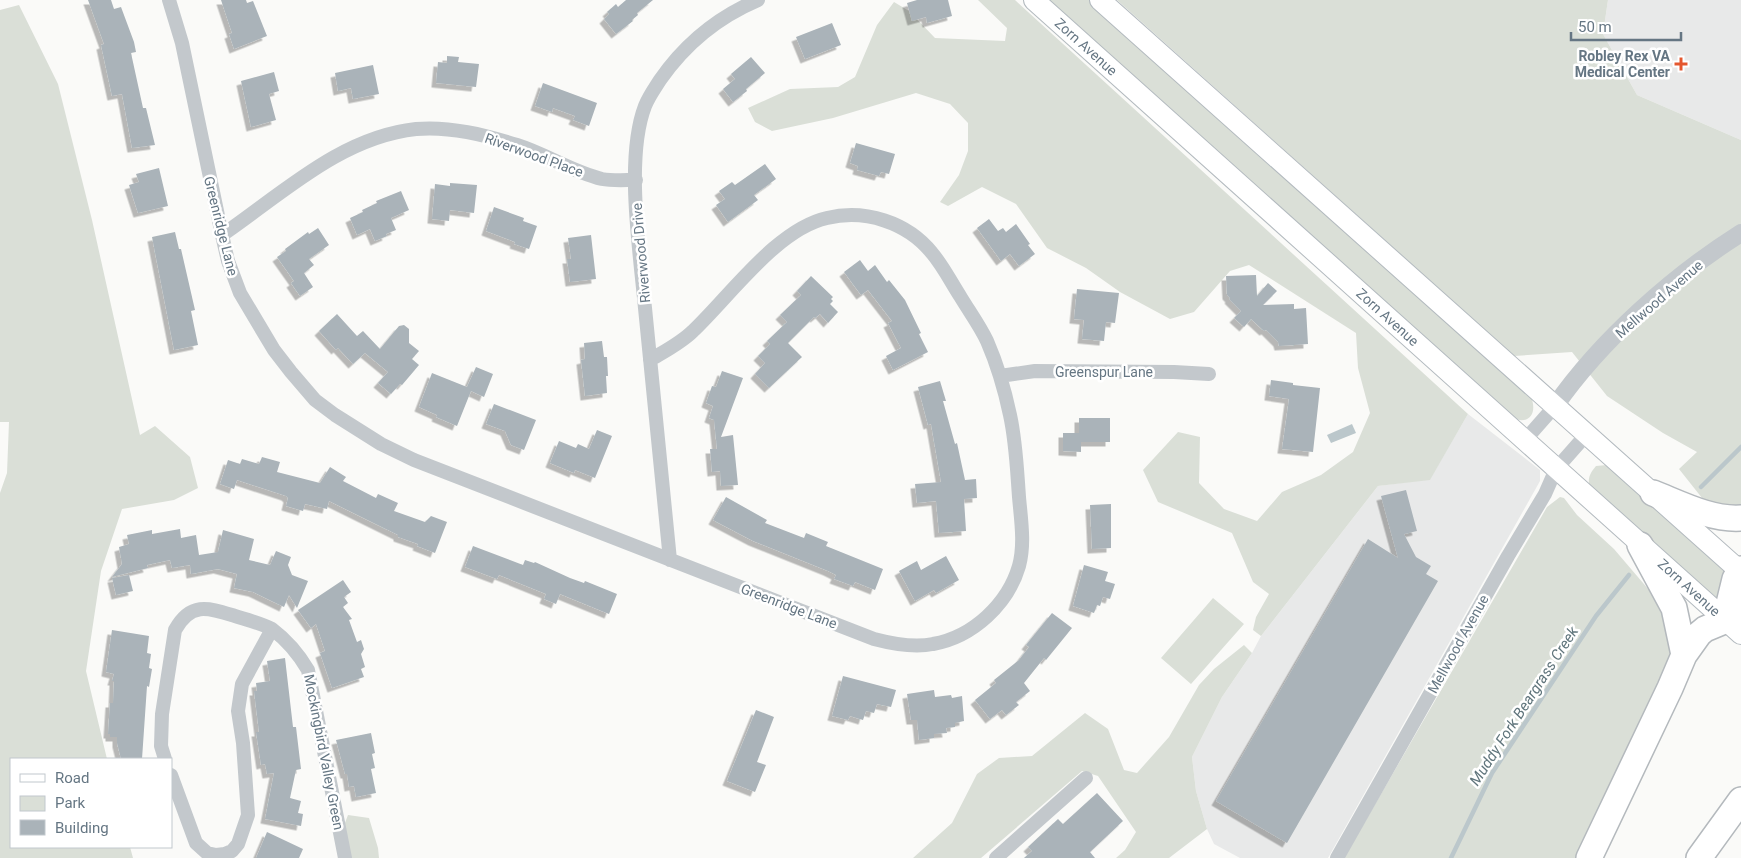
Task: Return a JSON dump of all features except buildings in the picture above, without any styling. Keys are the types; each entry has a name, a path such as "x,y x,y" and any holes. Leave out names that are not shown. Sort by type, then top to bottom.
{"highway":[{"path":"1653,493 1699,511 1717,516 1741,518"},
{"path":"1640,545 1674,608 1684,654"},
{"path":"1589,858 1670,688 1684,654 1705,629 1736,623 1735,578 1740,570"},
{"path":"1699,858 1741,800"}],"main road":[{"name":"Zorn Avenue","path":"1034,0 1640,545 1736,623"},
{"path":"1100,0 1586,435 1740,570"}],"street":[{"name":"Greenridge Lane","path":"169,0 182,43 228,261 240,293 274,350 315,400 335,415 381,444 414,460 874,639 914,646 934,644 966,632 997,607 1016,576 1021,553 1022,531 1011,417 1000,376 987,341 932,252 914,235 885,220 859,215 825,218 793,232 776,245 692,333 650,360"},
{"name":"Riverwood Drive","path":"670,560 636,213 636,148 642,115 650,95 673,61 695,39 711,27 758,0"},
{"name":"Riverwood Place","path":"222,235 317,167 341,153 372,140 412,130 436,129 473,133 518,146 603,179 636,180"},
{"name":"Mellwood Avenue","path":"1525,440 1584,370 1630,321 1660,293 1741,233"},
{"name":"Greenspur Lane","path":"1000,376 1035,372 1174,372 1209,374"},
{"name":"Mellwood Avenue","path":"1337,858 1545,494 1556,469 1586,435"},
{"name":"Mockingbird Valley Green","path":"166,758 161,746 162,714 175,630 180,620 189,612 210,608 263,624 272,629 287,640 299,654 308,670 345,858"},
{"path":"172,778 199,848 216,856 232,850 238,844 248,815 244,743 238,711 242,684 272,629"},
{"path":"996,858 1086,778"}],"shaded area":[{"name":"Robley Rex VA Medical Center","path":"1608,0 1741,0 1741,140 1637,95 1603,34"},
{"path":"1468,414 1540,470 1540,481 1328,858 1240,858 1214,844 1207,829 1196,791 1192,757 1222,697 1252,653 1261,636 1378,486 1430,479"},
{"path":"1352,424 1356,433 1331,443 1327,435"}],"green space":[{"path":"978,0 1015,0 1468,414 1430,480 1378,486 1261,636 1253,630 1256,617 1269,594 1253,582 1232,533 1158,502 1143,470 1178,432 1200,437 1199,483 1224,509 1257,521 1282,492 1321,475 1353,452 1370,413 1358,368 1356,333 1249,265 1230,271 1194,312 1170,319 1120,292 1086,268 1047,248 1016,204 982,187 948,206 940,202 959,175 968,151 968,123 950,104 916,93 833,118 772,131 755,122 748,108 790,89 838,87 855,77 877,25 894,2 909,11 935,38 1005,41 1007,28"},
{"path":"1044,0 1091,0 1530,395 1533,406 1531,415 1524,420 1513,418"},
{"path":"1117,0 1608,0 1603,34 1637,95 1741,140 1741,509 1706,503 1679,469 1697,452 1663,433 1607,396 1572,352 1514,356"},
{"path":"19,5 58,84 92,220 140,435 155,426 190,457 198,488 174,500 122,509 101,571 86,671 107,758 10,758 10,848 130,848 133,858 0,858 0,493 7,473 9,422 0,422 0,10"},
{"path":"1607,465 1731,575 1726,607 1590,488 1589,479 1596,466"},
{"path":"1560,497 1564,498 1577,515 1614,549 1649,590 1673,635 1672,650 1653,707 1578,858 1344,858 1547,507"},
{"path":"1213,598 1244,624 1191,684 1161,658"},
{"path":"1244,645 1252,653 1222,697 1192,757 1196,791 1207,829 1169,858 1116,858 1125,850 1136,832 1098,776 1082,771 981,858 913,858 952,823 977,774 999,758 1032,756 1085,713 1108,729 1124,770 1137,773 1169,737 1199,685 1214,669"},
{"path":"348,815 369,818 379,858 347,858 343,828"}],"waterway":[{"name":"Muddy Fork Beargrass Creek","path":"1701,487 1741,447"},
{"name":"Muddy Fork Beargrass Creek","path":"1451,858 1492,773 1596,616 1629,575"}],"place":[{"name":"Robley Rex VA Medical Center","path":"1681,64"}]}
